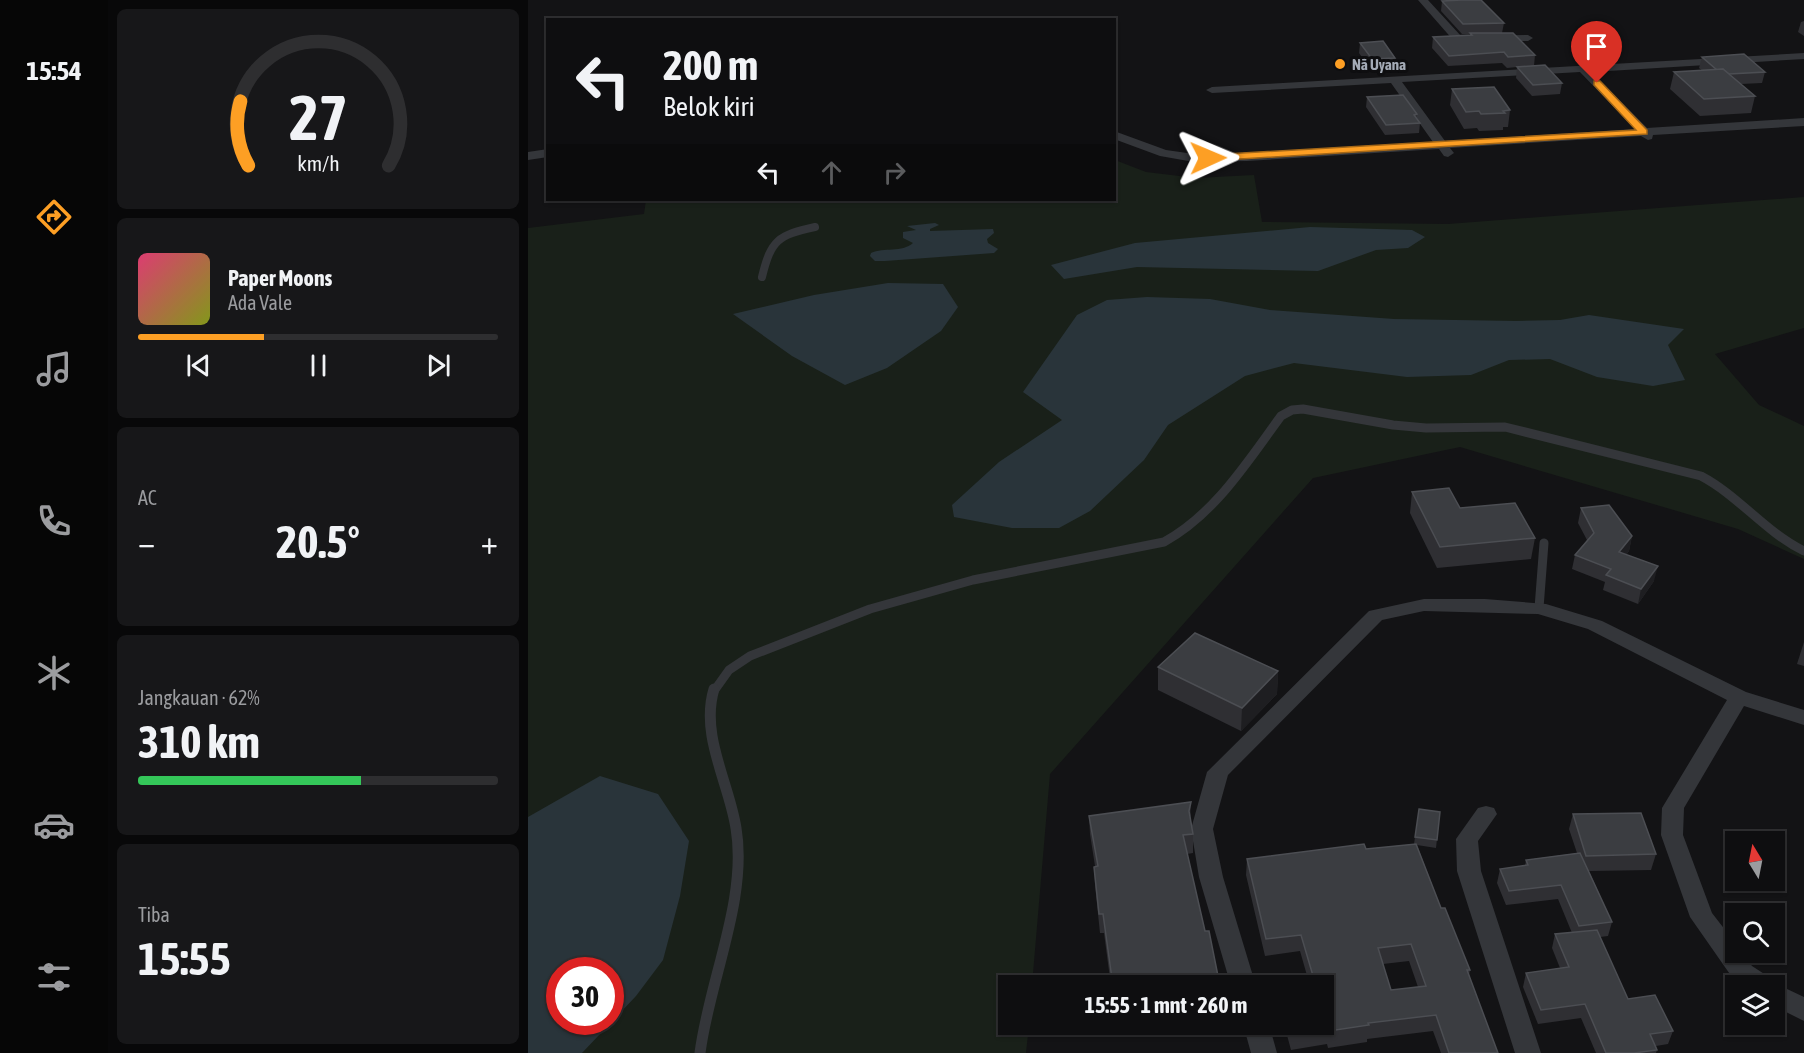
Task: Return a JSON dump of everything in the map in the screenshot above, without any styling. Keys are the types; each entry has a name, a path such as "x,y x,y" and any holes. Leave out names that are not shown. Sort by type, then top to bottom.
{"street":[{"path":"1423,0 1458,39 1528,38"},
{"path":"1212,90 1804,56"},
{"path":"1788,57 1804,69"},
{"path":"1583,69 1648,136 1804,131"},
{"path":"1394,80 1445,149"},
{"path":"1116,148 1145,159 1174,166 1198,168 1648,136 1804,122"},
{"path":"1116,136 1164,153 1194,158 1445,149"},
{"path":"529,162 546,154"},
{"path":"529,162 546,162"},
{"path":"1241,975 1211,877 1202,829 1218,772 1376,615 1425,605 1485,605 1539,609 1595,625 1738,697 1804,718"},
{"path":"1738,697 1672,808 1672,835 1702,917 1746,975"},
{"path":"1486,814 1467,840 1468,871 1528,1053"},
{"path":"1785,999 1804,1010"},
{"path":"1259,1035 1264,1053"}],"lane":[{"path":"762,277 768,248 774,242 783,235 815,227"},
{"path":"700,1053 702,1023 737,891 737,830 709,721 713,691 725,674 753,654 833,621 945,586 1164,542 1184,531 1227,489 1261,447 1281,416 1292,410 1320,410 1393,425 1426,428 1505,427 1701,476 1715,482 1780,535 1804,551"},
{"path":"1539,609 1544,543"}],"shaded area":[{"path":"1116,160 1146,172 1196,178 1254,175 1262,222 1448,224 1804,197 1804,328 1715,354 1759,405 1804,426 1804,559 1738,529 1460,447 1313,478 1050,774 1033,975 998,975 998,1035 1028,1035 1026,1053 528,1053 528,228 644,214 646,201 1116,201"},
{"path":"935,223 939,225 930,231 993,229 994,233 987,239 988,243 998,249 994,253 885,261 875,261 870,256 876,251 904,248 913,243 903,238 903,232 916,230 907,226"},
{"path":"1310,227 1412,230 1425,237 1408,248 1376,250 1318,271 1137,267 1064,279 1051,265 1135,243"},
{"path":"888,283 943,284 958,307 941,331 887,368 845,385 792,356 733,314 814,295"},
{"path":"1147,297 1210,299 1270,310 1394,319 1516,321 1560,320 1589,315 1684,329 1668,345 1685,380 1653,386 1597,377 1550,359 1509,360 1471,375 1407,377 1294,363 1245,376 1168,425 1144,460 1090,511 1059,528 1012,528 954,517 952,505 999,462 1062,420 1023,392 1077,315 1107,300"},
{"path":"600,776 658,794 689,841 680,896 663,960 624,1009 624,957 546,957 546,1035 599,1035 582,1053 528,1053 528,817"}],"building":[{"path":"1481,0 1504,23 1463,24 1442,1"},
{"path":"1470,33 1513,33 1535,55 1508,57 1504,52 1449,56 1433,37 1472,35"},
{"path":"1383,41 1395,58 1372,59 1360,43"},
{"path":"1744,54 1765,72 1729,74 1723,69 1717,70 1702,57"},
{"path":"1545,65 1562,83 1533,85 1517,67"},
{"path":"1723,69 1755,96 1704,99 1674,72"},
{"path":"1494,87 1510,110 1503,111 1505,113 1466,112 1452,89"},
{"path":"1403,95 1417,114 1414,115 1420,123 1386,125 1367,97"},
{"path":"1449,488 1460,508 1515,503 1535,538 1440,547 1412,492"},
{"path":"1609,505 1632,536 1619,552 1658,566 1641,589 1606,575 1611,569 1575,555 1594,533 1581,508"},
{"path":"1195,633 1278,671 1242,708 1158,667"},
{"path":"1191,802 1189,811 1193,834 1183,835 1205,931 1209,931 1218,975 1111,975 1103,914 1099,914 1094,867 1098,866 1089,816"},
{"path":"1419,809 1440,812 1437,840 1415,837"},
{"path":"1641,813 1656,854 1586,856 1573,814"},
{"path":"1364,844 1366,849 1416,844 1441,908 1445,908 1470,970 1467,970 1498,1053 1449,1053 1436,1015 1368,1023 1369,1025 1334,1030 1334,975 1313,975 1301,935 1266,939 1247,859","holes":["1411,944 1426,986 1391,990 1378,948"]},
{"path":"1580,853 1612,922 1579,926 1561,885 1509,891 1500,869 1528,865 1526,860"},
{"path":"1597,930 1628,999 1655,995 1673,1031 1650,1034 1657,1050 1606,1053 1585,1004 1541,1010 1526,973 1569,967 1555,934"}],"place":[{"name":"Nā Uyana","path":"1340,64"}],"route":[{"path":"1208,158 1644,132 1597,83"}]}
